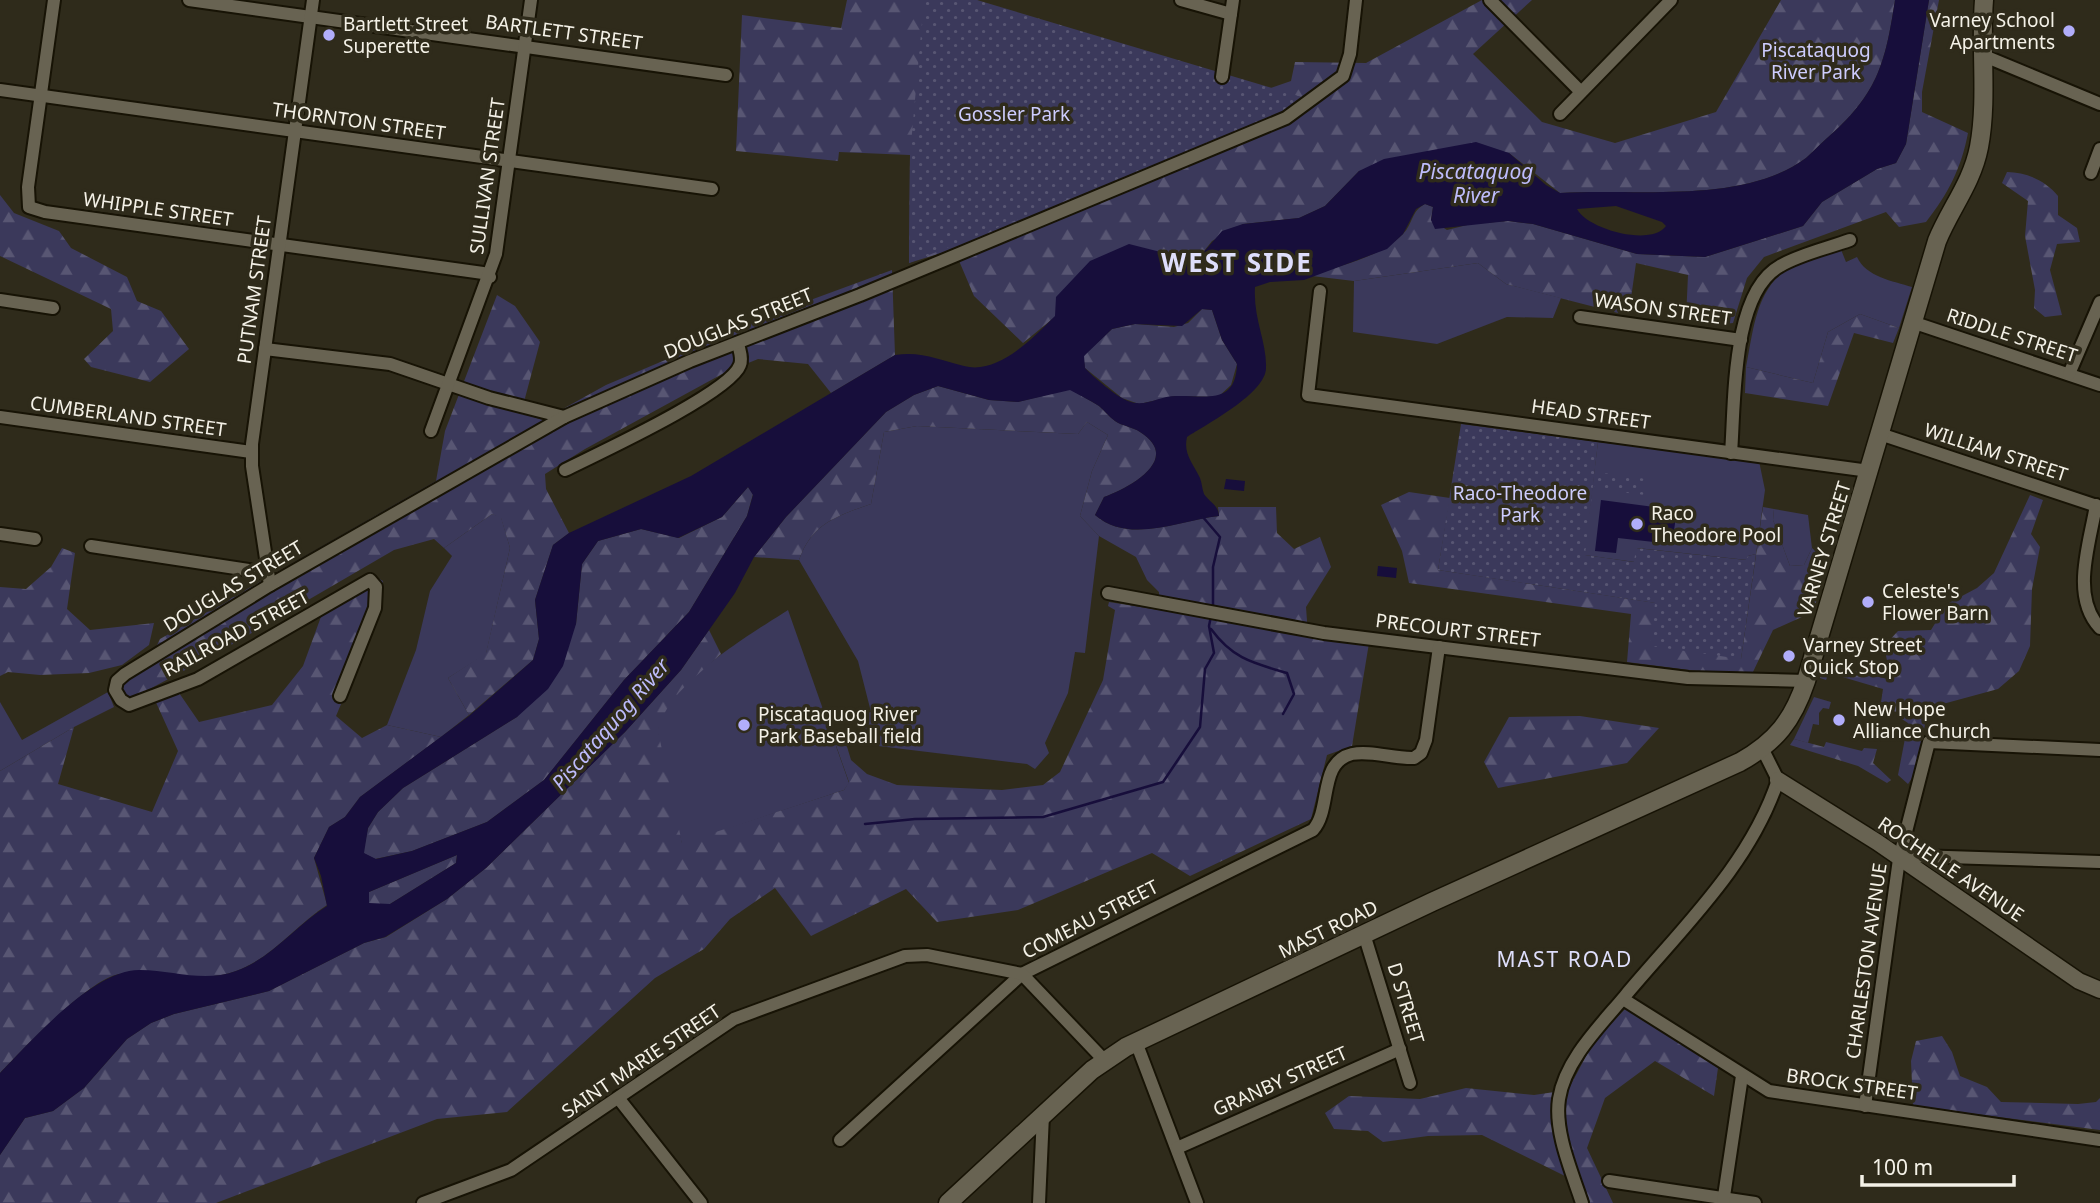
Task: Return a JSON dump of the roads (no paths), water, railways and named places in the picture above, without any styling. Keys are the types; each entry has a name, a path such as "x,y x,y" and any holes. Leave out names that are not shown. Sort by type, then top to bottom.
{"main road":[{"name":"VARNEY STREET","path":"1763,750 1782,733 1797,707 1937,241 1963,195 1979,147 1984,0"},
{"name":"MAST ROAD","path":"948,1203 1104,1060 1136,1042 1763,750"}],"street":[{"path":"40,96 54,0"},
{"name":"BARTLETT STREET","path":"189,0 726,75"},
{"name":"PUTNAM STREET","path":"269,579 251,452 313,0"},
{"name":"SULLIVAN STREET","path":"430,431 490,277 496,254 531,0"},
{"path":"1181,0 1231,14"},
{"path":"1222,77 1233,0"},
{"name":"DOUGLAS STREET","path":"118,697 115,684 125,674 269,579 564,417 1286,118 1343,76 1350,54 1356,0"},
{"path":"1490,0 1581,92"},
{"path":"1560,114 1671,0"},
{"path":"1982,55 2100,104"},
{"name":"THORNTON STREET","path":"0,90 712,189"},
{"name":"WHIPPLE STREET","path":"40,96 27,187 29,207 45,212 483,273 490,277"},
{"path":"2091,173 2100,149"},
{"path":"1731,453 1741,340 1750,302 1759,284 1779,266 1850,240"},
{"name":"HEAD STREET","path":"1320,291 1308,395 1869,471"},
{"path":"0,300 54,308"},
{"path":"2069,374 2100,302"},
{"name":"WASON STREET","path":"1580,317 1741,340"},
{"name":"RIDDLE STREET","path":"1912,322 2100,385"},
{"path":"565,470 628,439 726,381 741,364 738,343"},
{"path":"265,349 390,364 489,398 564,417"},
{"name":"CUMBERLAND STREET","path":"0,417 251,452"},
{"name":"WILLIAM STREET","path":"1880,434 2098,506"},
{"path":"2098,506 2084,572 2084,592 2089,612 2100,628"},
{"path":"0,534 34,539"},
{"path":"91,546 269,579"},
{"name":"RAILROAD STREET","path":"118,697 129,705 138,704 198,679 370,580 376,587 374,608 340,696"},
{"name":"PRECOURT STREET","path":"1108,593 1199,612 1439,647 1688,678 1806,681"},
{"name":"COMEAU STREET","path":"839,1140 1022,974 1303,835 1319,823 1331,771 1342,758 1368,754 1414,758 1421,753 1426,740 1439,647"},
{"name":"CHARLESTON AVENUE","path":"1865,1106 1899,859 1930,742 2100,750"},
{"path":"1582,1203 1567,1160 1559,1101 1562,1088 1584,1046 1747,848 1761,824 1778,780 1763,750"},
{"name":"ROCHELLE AVENUE","path":"1778,780 2078,981 2100,990"},
{"path":"1899,859 1916,856 2100,862"},
{"name":"D STREET","path":"1364,934 1410,1083"},
{"name":"SAINT MARIE STREET","path":"423,1203 511,1170 734,1019 905,956 927,955 1022,974"},
{"path":"1022,974 1104,1060"},
{"name":"BROCK STREET","path":"1623,999 1742,1076 1781,1094 2100,1140"},
{"path":"1136,1042 1197,1203"},
{"name":"GRANBY STREET","path":"1177,1148 1400,1049"},
{"path":"1724,1201 1742,1076"},
{"path":"618,1099 701,1203"},
{"path":"1039,1203 1043,1115"},
{"path":"1609,1181 1724,1201 1755,1203"}],"water":[{"name":"Piscataquog River","path":"1895,0 1929,0 1906,144 1896,163 1877,169 1822,202 1803,226 1705,257 1637,254 1533,224 1508,221 1435,229 1431,220 1433,207 1425,204 1416,209 1403,234 1387,249 1304,280 1270,282 1255,287 1256,310 1266,358 1263,378 1256,388 1234,407 1187,437 1186,443 1189,458 1200,478 1204,494 1215,506 1219,516 1139,530 1109,524 1095,515 1104,497 1138,480 1148,471 1156,452 1152,442 1140,432 1118,423 1099,406 1070,390 1018,402 989,400 938,386 914,395 886,412 786,517 754,557 735,593 681,670 625,732 486,868 447,899 385,937 364,943 269,991 174,1014 151,1023 127,1039 84,1088 53,1111 25,1118 0,1155 0,1073 64,1009 103,981 122,973 140,970 212,976 249,966 327,906 314,858 329,827 345,817 360,797 469,716 533,660 539,639 535,600 553,545 569,533 691,476 895,355 922,355 977,367 1002,360 1026,344 1055,316 1056,297 1090,261 1129,244 1196,261 1222,231 1243,224 1299,218 1325,206 1359,171 1384,159 1476,142 1509,153 1546,185 1560,193 1688,191 1752,183 1780,173 1806,158 1843,123 1868,93 1882,61","holes":["1616,206 1662,222 1666,226 1647,235 1620,233 1593,223 1577,209","1202,309 1212,310 1222,340 1237,364 1231,387 1225,392 1207,397 1170,397 1134,403 1123,399 1085,368 1084,356 1112,329 1135,324 1182,326","748,487 753,495 747,516 689,612 624,680 544,780 487,822 412,851 376,859 364,853 368,828 378,812 403,788 517,717 548,689 563,666 576,624 582,564 598,541 641,529 678,538 722,517","457,855 456,863 390,904 369,903 369,892"]},
{"path":"1226,479 1245,481 1244,491 1224,489"},
{"name":"Raco Theodore Pool","path":"1601,500 1677,510 1672,544 1618,538 1616,553 1595,551"},
{"path":"1378,566 1397,568 1396,578 1377,576"}],"waterway":[{"path":"1202,516 1220,537 1213,567 1213,607"},
{"path":"865,824 915,819 1043,817 1163,782 1200,727 1205,669 1214,653 1209,626 1211,616"},
{"path":"1211,629 1236,653 1254,663 1287,673 1294,694 1283,714"}],"place":[{"name":"Varney School Apartments","path":"2069,31"},
{"name":"Bartlett Street Superette","path":"329,35"},
{"name":"Raco Theodore Pool","path":"1637,524"},
{"name":"Celeste's Flower Barn","path":"1868,602"},
{"name":"Varney Street Quick Stop","path":"1789,656"},
{"name":"New Hope Alliance Church","path":"1839,720"},
{"name":"Piscataquog River Park Baseball field","path":"744,725"}],"district":[{"name":"WEST SIDE","path":"1237,262"},
{"name":"MAST ROAD","path":"1565,959"}],"park label":[{"name":"Piscataquog River Park","path":"1816,61"},
{"name":"Gossler Park","path":"1014,114"},
{"name":"Raco-Theodore Park","path":"1520,504"}]}
